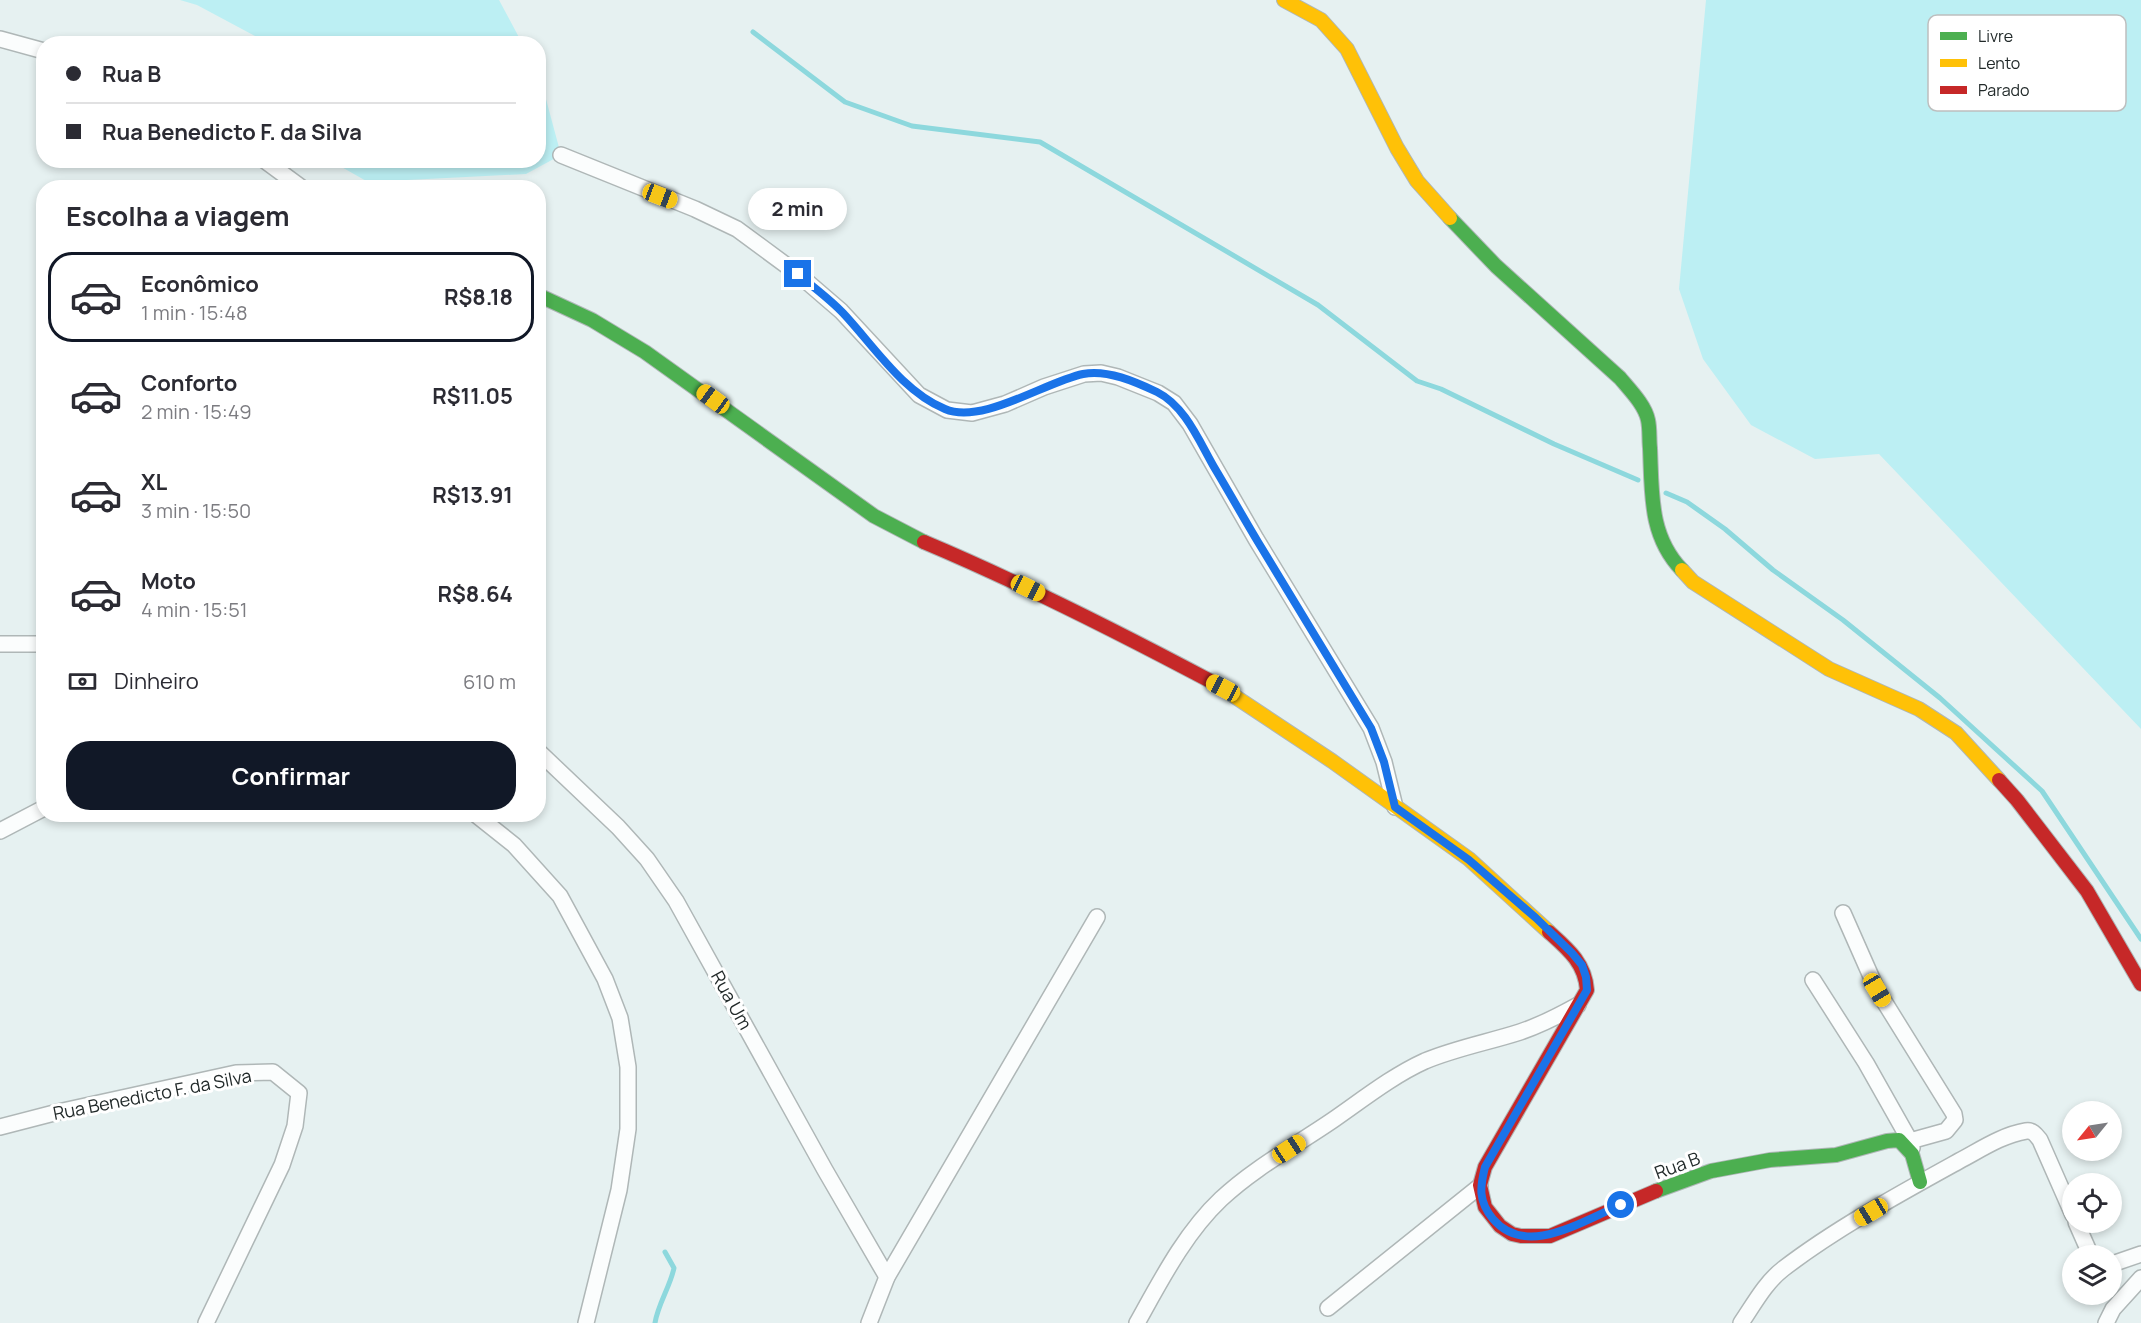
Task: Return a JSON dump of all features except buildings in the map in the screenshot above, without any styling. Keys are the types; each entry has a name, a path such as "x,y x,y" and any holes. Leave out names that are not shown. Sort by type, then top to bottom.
{"street":[{"path":"1284,0 1321,20 1347,49 1397,148 1417,181 1453,222 1496,266 1620,378 1637,399 1648,419 1653,514 1671,559 1693,582 1829,669 1919,709 1956,733 2018,800 2087,891 2141,984"},
{"path":"2,42 36,49"},
{"path":"561,155 737,229 798,274 841,311 919,395 946,410 972,413 1005,404 1044,387 1092,373 1119,377 1158,393 1174,403 1190,424 1256,539 1371,728 1384,762 1395,807"},
{"path":"275,168 291,180"},
{"path":"546,299 592,320 645,352 874,516 909,535 1087,616 1223,688 1469,860 1572,953 1582,965 1587,990 1491,1156 1485,1167 1480,1186 1328,1308"},
{"path":"0,644 36,644"},
{"name":"Rua Um","path":"546,759 618,827 647,860 676,901 887,1277"},
{"path":"0,831 36,812"},
{"path":"486,822 514,845 560,896 605,979 620,1018 628,1067 628,1129 619,1190 586,1323"},
{"path":"1843,913 1877,990 1954,1114 1955,1120 1946,1131 1911,1148"},
{"path":"870,1323 887,1277 1096,917"},
{"path":"1813,980 1866,1063 1911,1148 1920,1182"},
{"path":"1137,1323 1165,1273 1196,1228 1221,1199 1256,1171 1389,1082 1423,1062 1464,1047 1521,1031 1556,1018 1578,1005"},
{"name":"Rua Benedicto F. da Silva","path":"0,1127 236,1073 273,1072 299,1093 295,1126 282,1166 206,1323"},
{"path":"1741,1323 1769,1282 1784,1269 1838,1232 1920,1182 1998,1140 2029,1131 2035,1134 2040,1140 2062,1190"},
{"name":"Rua B","path":"1480,1186 1483,1203 1500,1228 1513,1235 1550,1236 1673,1184 1711,1171 1770,1160 1836,1155 1887,1141 1899,1140 1911,1148"},
{"path":"2122,1261 2141,1254"},
{"path":"2106,1323 2113,1309 2141,1278"}],"shaded area":[{"path":"180,0 499,0 518,36 255,36 197,5"},
{"path":"1706,0 2141,0 2141,729 1879,454 1815,459 1751,425 1703,359 1679,289"},
{"path":"546,99 561,155 546,163"},
{"path":"343,168 537,168 526,174 364,180"}],"waterway":[{"path":"753,32 845,102 912,126 1040,142 1318,305 1417,381 1441,389 1554,444 1638,480"},
{"path":"1666,493 1687,502 1725,529 1773,570 1843,620 1940,698 2042,791 2141,939"},
{"path":"655,1323 674,1268 665,1252"}],"traffic: fast":[{"path":"1450,218 1496,266 1620,378 1640,403 1649,423 1654,513 1663,543 1682,570"},
{"path":"546,299 592,320 645,352 874,516 924,542"},
{"path":"1656,1191 1711,1171 1770,1160 1836,1155 1887,1141 1899,1140 1912,1154 1920,1182"}],"traffic: slow":[{"path":"1284,0 1321,20 1347,49 1397,148 1417,181 1450,218"},
{"path":"1682,570 1693,582 1829,669 1919,709 1956,733 1999,780"},
{"path":"1216,684 1332,761 1469,859 1549,932"}],"traffic: jam":[{"path":"924,542 1072,610 1216,684"},
{"path":"1999,780 2087,891 2141,984"},
{"path":"1549,932 1579,964 1586,980 1587,990 1485,1167 1480,1185 1485,1207 1500,1226 1512,1234 1550,1236 1656,1191"}],"route":[{"path":"798,274 841,311 919,395 946,410 972,413 1005,404 1044,387 1084,374 1101,373 1119,377 1158,393 1174,403 1190,424 1256,539 1371,728 1384,762 1395,807 1469,860 1536,918 1582,965 1587,990 1485,1167 1480,1186 1483,1203 1500,1228 1513,1235 1529,1237 1550,1236 1621,1205"}]}
